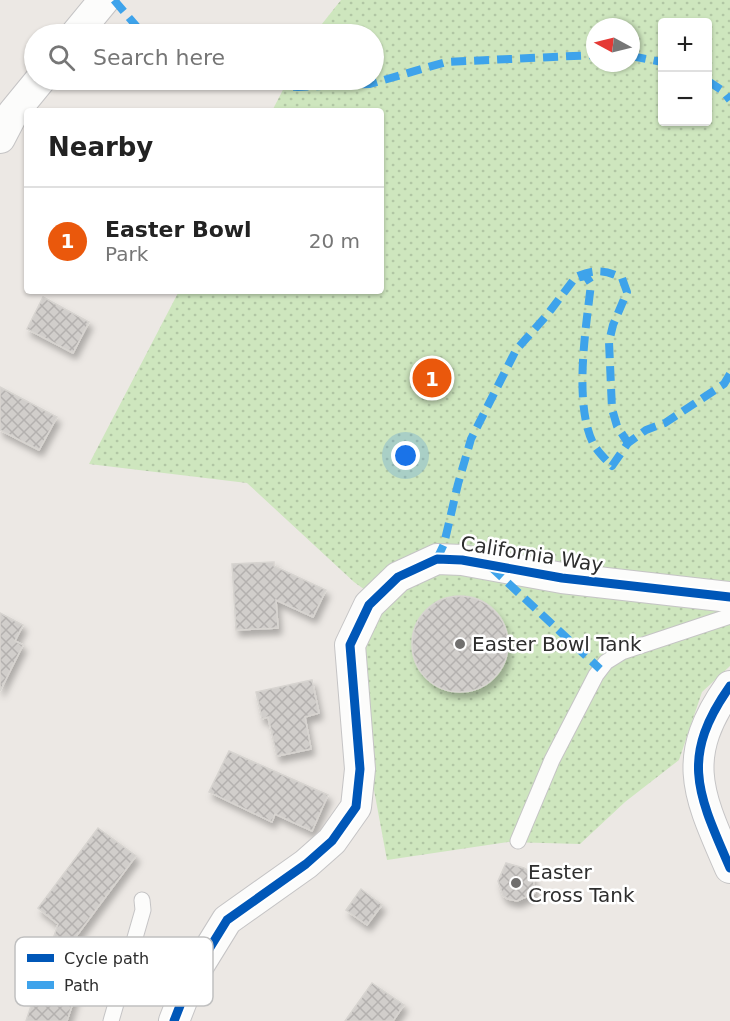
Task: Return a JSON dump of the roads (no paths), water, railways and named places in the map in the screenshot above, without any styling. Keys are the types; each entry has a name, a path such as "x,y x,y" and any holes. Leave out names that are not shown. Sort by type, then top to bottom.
{"street":[{"path":"84,24 104,0"},
{"path":"0,138 13,113 32,90"},
{"name":"California Way","path":"213,943 227,920 315,857 332,841 356,807 360,769 350,645 369,605 398,577 437,559 462,560 562,578 730,597"},
{"path":"730,686 706,726 699,753 702,800 730,868"},
{"name":"California Way","path":"174,1021 180,1006"}],"lane":[{"path":"518,841 552,760 596,675 606,662 622,652 730,616"},
{"path":"135,937 143,910 142,900"},
{"path":"111,1021 115,1006"}],"place":[{"name":"Easter Bowl","path":"432,378"},
{"name":"Easter Bowl Tank","path":"460,644"},
{"name":"Easter Cross Tank","path":"516,883"}]}
